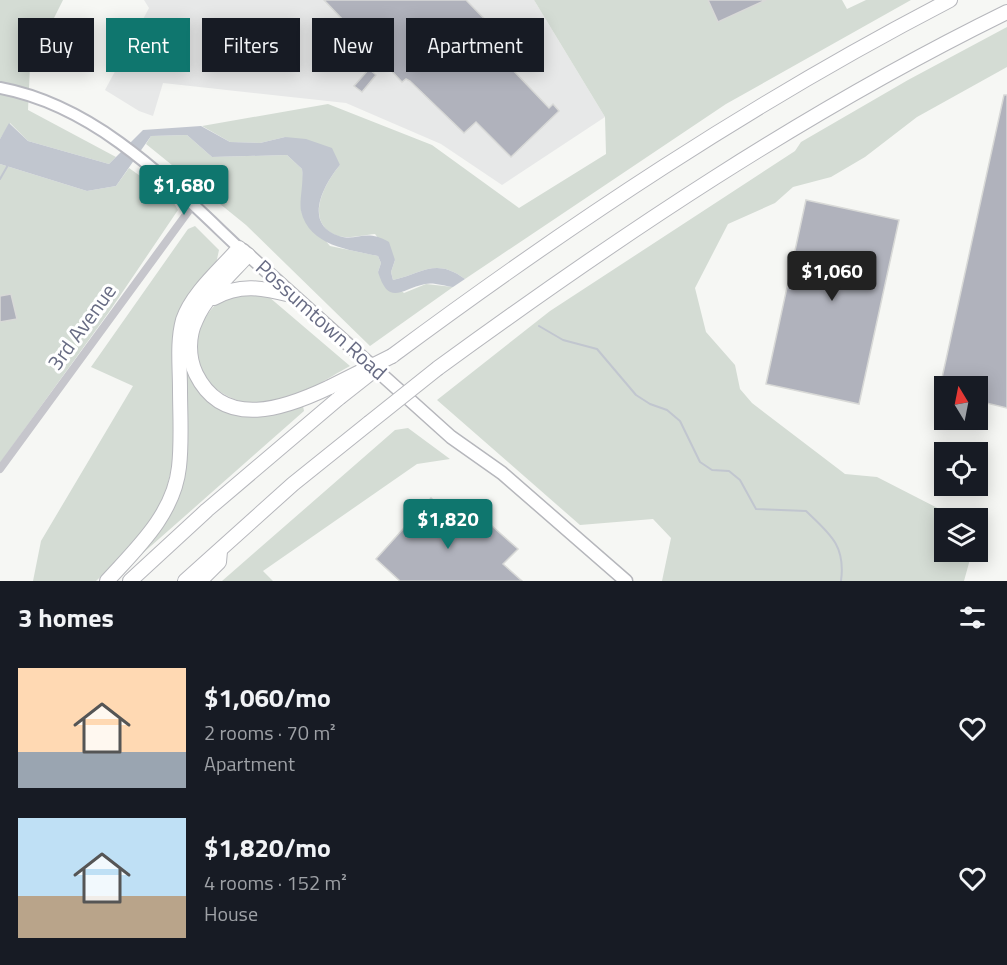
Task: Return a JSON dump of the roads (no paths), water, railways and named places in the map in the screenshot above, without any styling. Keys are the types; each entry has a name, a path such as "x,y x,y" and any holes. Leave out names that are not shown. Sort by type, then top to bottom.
{"highway":[{"path":"130,581 207,510 339,398 392,356 515,266 685,152 825,68 950,0"},
{"path":"185,581 369,423 438,368 564,276 741,161 851,96 1007,12"},
{"path":"244,251 195,320 190,355 197,375 211,395 238,408 262,410 290,405 392,356"},
{"path":"107,581 165,513 172,496 179,467 179,344 183,320 195,299 244,251"},
{"name":"Possumtown Road","path":"244,251 451,436 502,473 623,579"},
{"path":"209,300 240,287 259,288 291,295"},
{"path":"200,581 219,562 220,549"}],"main road":[{"name":"Possumtown Road","path":"0,88 72,114 100,128 148,164 244,251"}],"street":[{"name":"3rd Avenue","path":"0,469 193,205"}],"waterway":[{"path":"0,179 8,165"},
{"path":"539,326 563,340 597,349 636,395 650,404 667,410 680,421 700,462 712,470 729,471 740,480 756,509 806,511 834,541 841,558 841,581"}]}
